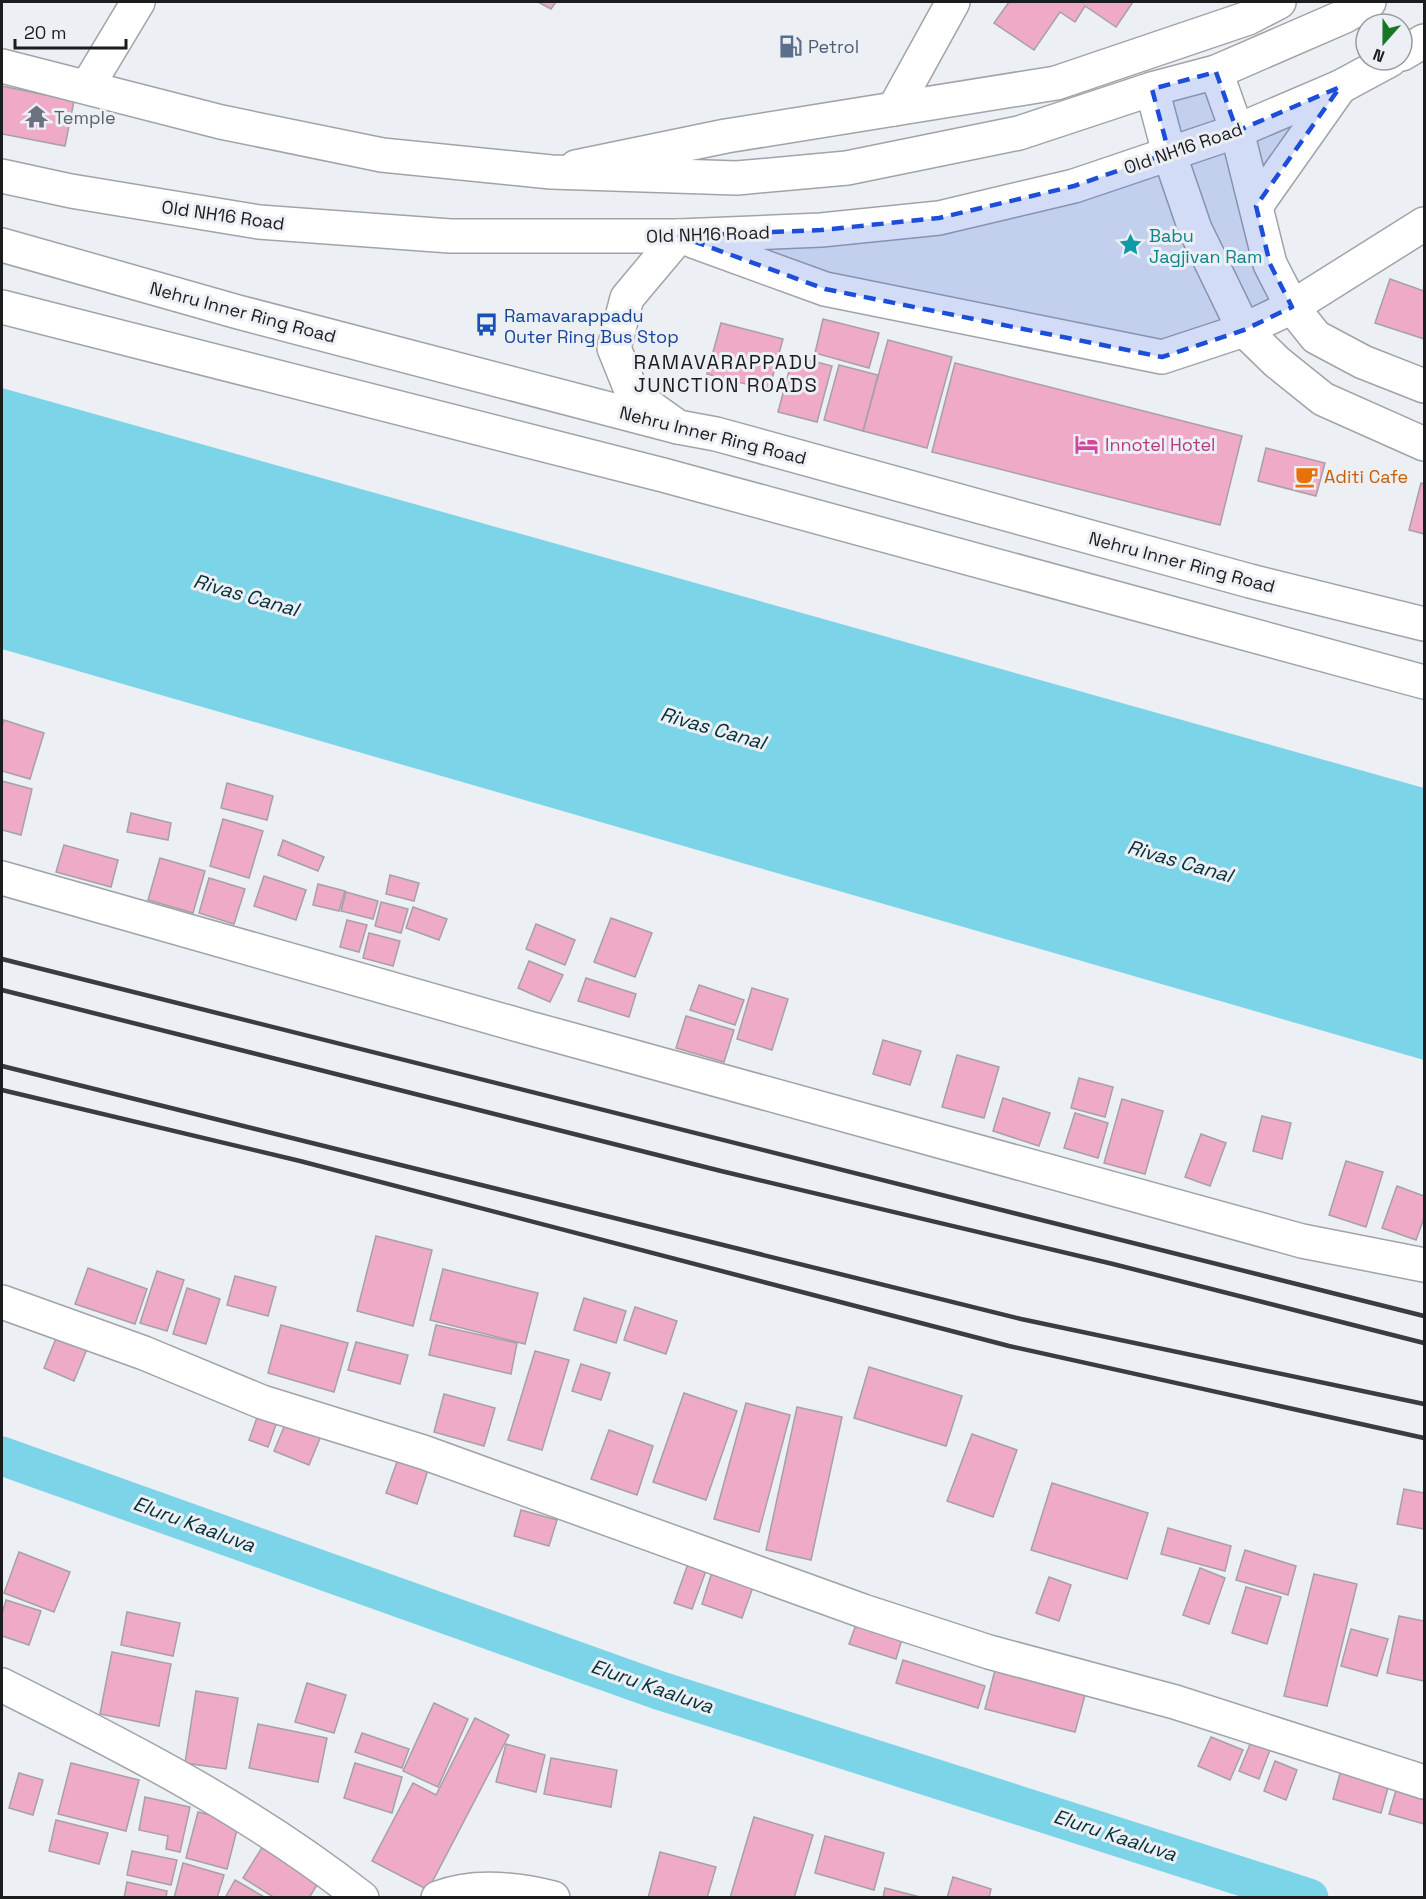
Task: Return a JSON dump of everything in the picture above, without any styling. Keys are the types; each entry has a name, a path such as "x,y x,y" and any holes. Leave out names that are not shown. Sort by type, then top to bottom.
{"main road":[{"path":"87,87 138,2"},
{"path":"894,109 953,2"},
{"path":"551,172 726,136 1056,83 1279,2"},
{"path":"2,66 221,122 382,156 551,172 737,178 847,168 1019,133 1152,89 1216,72 1345,16 1369,2"},
{"path":"1216,72 1237,131 1270,264 1292,307 1316,337 1363,362 1425,386"},
{"name":"Old NH16 Road","path":"2,176 71,191 259,222 450,236 679,236 821,230 939,218 1074,186 1237,131 1340,87 1368,72"},
{"path":"1256,206 1340,87"},
{"path":"1152,89 1169,153 1195,229 1244,330 1277,362 1323,399 1425,444"},
{"path":"678,427 633,395 614,348 627,298 679,236 825,289 1162,357 1244,330 1292,307 1425,224"},
{"name":"Nehru Inner Ring Road","path":"2,244 238,312 678,427 716,434 1250,581 1425,624"},
{"path":"2,307 663,475 1425,682"},
{"path":"2,878 529,1028 1302,1240 1425,1265"},
{"path":"2,1302 144,1353 261,1402 423,1452 863,1611 989,1652 1174,1702 1425,1782"},
{"path":"2,1685 135,1752 240,1813 333,1874 362,1898"},
{"path":"438,1898 476,1889 530,1892 553,1898"}],"highlighted area":[{"path":"1216,72 1237,131 1340,87 1256,206 1270,264 1292,307 1244,330 1162,357 825,289 679,236 821,230 939,218 1074,186 1169,153 1152,89"}],"water":[{"name":"Rivas Canal","path":"2,388 1424,788 1424,1060 2,649"}],"building":[{"path":"538,2 556,2 551,9"},
{"path":"1009,2 1133,2 1116,27 1085,6 1075,22 1060,12 1034,50 994,23"},
{"name":"Temple","path":"2,86 74,101 65,146 2,134"},
{"path":"1390,279 1424,291 1424,339 1375,323"},
{"path":"823,319 879,333 869,368 815,353"},
{"path":"721,323 783,339 769,390 707,374"},
{"path":"888,340 952,357 927,448 863,431"},
{"path":"793,356 832,366 817,422 778,412"},
{"name":"Innotel Hotel","path":"955,363 1242,436 1220,525 932,452"},
{"path":"839,365 878,375 863,431 824,420"},
{"path":"1266,448 1325,463 1316,496 1258,481"},
{"path":"1421,483 1424,484 1424,534 1409,530"},
{"path":"4,720 44,733 30,779 2,771"},
{"path":"2,781 32,789 21,835 2,830"},
{"path":"227,783 273,796 267,820 221,808"},
{"path":"131,813 171,823 168,840 127,832"},
{"path":"223,819 263,831 249,878 210,866"},
{"path":"283,840 324,857 318,871 278,855"},
{"path":"64,845 118,860 111,887 56,872"},
{"path":"160,858 205,871 193,913 148,900"},
{"path":"390,875 419,883 414,901 386,894"},
{"path":"264,876 306,890 296,920 254,906"},
{"path":"209,878 245,889 234,924 199,913"},
{"path":"318,884 345,891 339,911 313,905"},
{"path":"346,892 378,901 373,919 341,911"},
{"path":"381,902 408,909 401,933 375,926"},
{"path":"413,907 447,919 439,940 406,928"},
{"path":"611,918 652,933 635,977 594,962"},
{"path":"347,920 367,925 359,952 340,947"},
{"path":"536,924 575,940 565,965 526,949"},
{"path":"369,933 400,941 393,966 363,958"},
{"path":"529,961 563,975 550,1002 518,988"},
{"path":"586,978 636,994 629,1017 578,1001"},
{"path":"699,985 744,1000 735,1025 690,1010"},
{"path":"752,988 788,999 772,1050 737,1039"},
{"path":"686,1016 734,1030 724,1062 676,1048"},
{"path":"883,1040 921,1051 910,1085 873,1074"},
{"path":"957,1055 999,1067 984,1118 942,1107"},
{"path":"1079,1078 1113,1087 1105,1117 1071,1108"},
{"path":"1003,1098 1050,1113 1039,1146 993,1131"},
{"path":"1122,1099 1163,1111 1145,1174 1104,1163"},
{"path":"1075,1113 1108,1123 1098,1158 1064,1148"},
{"path":"1262,1116 1291,1123 1282,1159 1253,1151"},
{"path":"1201,1134 1226,1143 1210,1186 1185,1177"},
{"path":"1346,1161 1383,1172 1366,1227 1329,1215"},
{"path":"1397,1186 1424,1196 1424,1218 1416,1240 1382,1228"},
{"path":"376,1236 432,1250 413,1326 357,1311"},
{"path":"88,1268 147,1289 135,1324 75,1304"},
{"path":"443,1269 538,1293 525,1344 430,1320"},
{"path":"157,1271 184,1280 167,1331 140,1323"},
{"path":"235,1276 276,1287 268,1316 227,1305"},
{"path":"187,1288 220,1299 206,1344 173,1334"},
{"path":"584,1298 626,1311 616,1343 574,1330"},
{"path":"635,1307 677,1321 666,1354 624,1340"},
{"path":"281,1325 348,1343 334,1392 268,1373"},
{"path":"436,1325 517,1343 511,1374 429,1355"},
{"path":"57,1336 87,1349 74,1381 44,1368"},
{"path":"356,1342 408,1355 400,1384 348,1370"},
{"path":"535,1351 569,1360 542,1450 508,1440"},
{"path":"581,1364 610,1373 601,1400 572,1391"},
{"path":"869,1367 962,1396 946,1446 854,1418"},
{"path":"684,1393 737,1411 706,1500 653,1482"},
{"path":"444,1394 495,1408 484,1446 434,1432"},
{"path":"746,1403 790,1415 759,1532 714,1519"},
{"path":"797,1407 842,1417 811,1560 766,1550"},
{"path":"259,1412 278,1419 268,1447 249,1440"},
{"path":"286,1422 321,1436 309,1465 274,1451"},
{"path":"609,1430 653,1446 637,1495 591,1479"},
{"path":"972,1434 1017,1450 993,1517 947,1501"},
{"path":"398,1459 428,1470 417,1504 386,1493"},
{"path":"1052,1483 1148,1513 1127,1579 1031,1550"},
{"path":"1404,1489 1424,1493 1424,1529 1397,1524"},
{"path":"521,1510 557,1520 549,1546 514,1536"},
{"path":"1168,1528 1231,1546 1225,1571 1161,1554"},
{"path":"1245,1550 1296,1566 1288,1595 1236,1580"},
{"path":"19,1552 70,1572 54,1612 4,1593"},
{"path":"689,1561 707,1568 692,1609 674,1603"},
{"path":"1200,1568 1225,1578 1209,1624 1183,1615"},
{"path":"712,1572 753,1587 742,1618 702,1604"},
{"path":"1314,1574 1357,1584 1327,1706 1284,1696"},
{"path":"1049,1577 1071,1585 1059,1621 1036,1613"},
{"path":"1246,1587 1281,1597 1267,1644 1232,1633"},
{"path":"6,1600 41,1611 29,1645 2,1636 2,1614"},
{"path":"127,1612 180,1623 173,1656 121,1645"},
{"path":"1399,1616 1424,1621 1424,1681 1387,1673"},
{"path":"857,1622 903,1636 896,1659 849,1644"},
{"path":"1351,1629 1388,1639 1377,1676 1341,1666"},
{"path":"112,1652 171,1664 159,1726 100,1714"},
{"path":"903,1660 985,1686 978,1708 896,1683"},
{"path":"995,1670 1085,1695 1075,1732 985,1709"},
{"path":"307,1683 346,1695 334,1733 295,1722"},
{"path":"196,1691 238,1698 226,1769 185,1763"},
{"path":"434,1703 468,1719 438,1787 403,1771"},
{"path":"475,1718 509,1735 428,1890 372,1861 413,1783 436,1795"},
{"path":"258,1724 327,1738 318,1782 249,1768"},
{"path":"362,1733 409,1749 402,1768 355,1752"},
{"path":"1211,1737 1243,1750 1230,1780 1198,1766"},
{"path":"1251,1742 1270,1750 1259,1779 1239,1771"},
{"path":"506,1744 545,1755 536,1792 496,1782"},
{"path":"551,1758 617,1770 611,1807 544,1794"},
{"path":"1275,1761 1297,1770 1286,1800 1264,1791"},
{"path":"71,1763 139,1780 126,1831 58,1814"},
{"path":"355,1763 402,1777 392,1813 344,1798"},
{"path":"1341,1770 1389,1784 1381,1813 1333,1799"},
{"path":"19,1773 43,1780 33,1815 9,1808"},
{"path":"1397,1787 1424,1794 1424,1824 1389,1814"},
{"path":"145,1797 190,1807 180,1852 166,1849 168,1836 139,1830"},
{"path":"198,1812 239,1822 227,1869 186,1858"},
{"path":"754,1817 813,1835 794,1898 730,1898"},
{"path":"56,1820 108,1833 99,1864 49,1851"},
{"path":"825,1836 884,1853 874,1890 815,1873"},
{"path":"263,1846 320,1880 309,1898 275,1898 243,1878"},
{"path":"132,1851 177,1860 171,1885 127,1875"},
{"path":"660,1852 716,1867 707,1898 648,1898"},
{"path":"183,1863 224,1875 217,1898 174,1898"},
{"path":"953,1877 991,1889 989,1898 947,1898"},
{"path":"235,1880 266,1898 225,1898"},
{"path":"127,1882 167,1891 166,1898 124,1898"},
{"path":"885,1888 924,1898 883,1898"}],"waterway":[{"name":"Eluru Kaaluva","path":"2,1456 658,1690 1309,1898"}],"railway":[{"path":"2,959 1424,1316"},
{"path":"2,990 721,1171 1113,1264 1424,1343"},
{"path":"2,1066 1021,1319 1424,1404"},
{"path":"2,1090 300,1161 1009,1346 1424,1438"}],"place":[{"name":"Petrol","path":"790,46"},
{"name":"Temple","path":"36,117"},
{"name":"Babu Jagjivan Ram","path":"1131,245"},
{"name":"Ramavarappadu Outer Ring Bus Stop","path":"486,325"},
{"name":"Innotel Hotel","path":"1087,444"},
{"name":"Aditi Cafe","path":"1306,476"}],"district":[{"name":"RAMAVARAPPADU JUNCTION ROADS","path":"726,374"}]}
